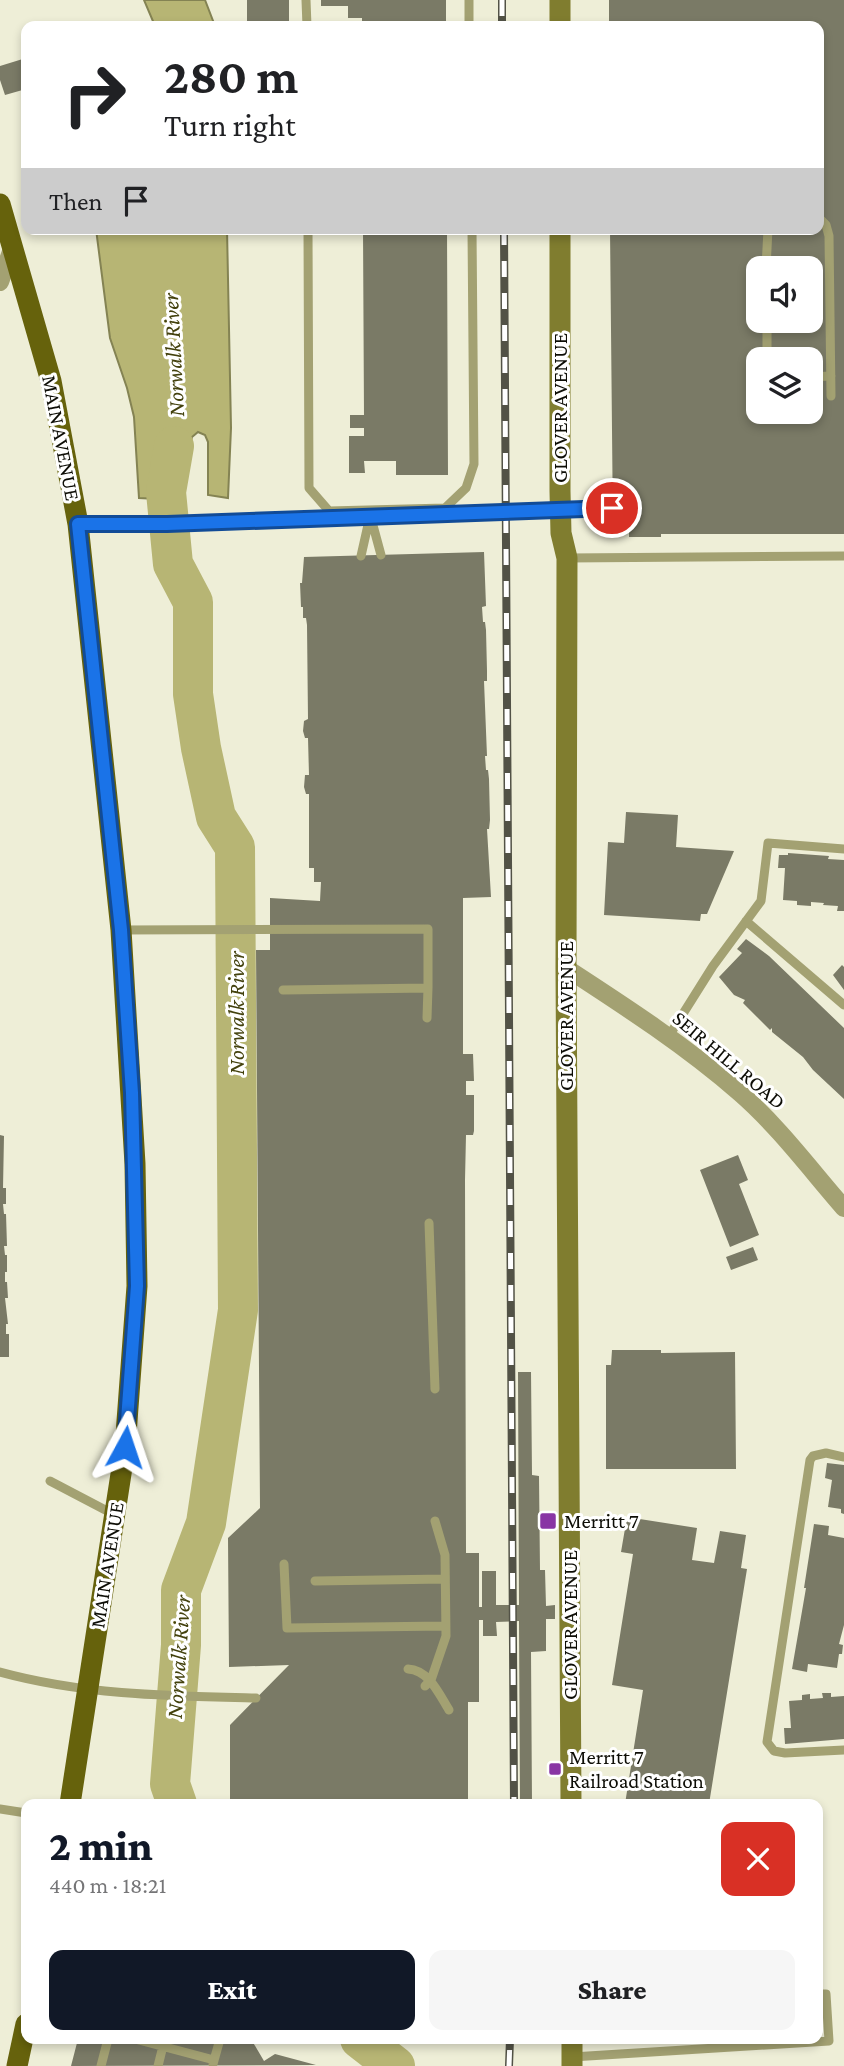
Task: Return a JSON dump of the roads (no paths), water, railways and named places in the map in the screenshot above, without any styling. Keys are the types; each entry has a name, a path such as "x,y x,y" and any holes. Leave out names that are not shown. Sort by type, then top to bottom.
{"main road":[{"name":"MAIN AVENUE","path":"0,204 51,381 78,524 121,930 132,1093 137,1272 130,1389 116,1515 71,1799"},
{"path":"17,2066 22,2044"}],"street":[{"path":"560,0 560,21"},
{"name":"GLOVER AVENUE","path":"560,235 560,491 561,533 567,558 566,968 571,1799"},
{"path":"0,282 12,249"},
{"name":"SEIR HILL ROAD","path":"566,968 669,1036 741,1094 779,1132 844,1208"}],"lane":[{"path":"306,0 307,21"},
{"path":"469,0 469,21"},
{"path":"824,223 829,236 831,396"},
{"path":"308,235 309,488 329,511 445,508 466,488 474,464 472,235"},
{"path":"766,235 766,256"},
{"path":"823,376 831,376"},
{"path":"78,524 167,524 612,508"},
{"path":"370,516 382,555"},
{"path":"361,556 370,516"},
{"path":"567,558 844,556"},
{"path":"669,1036 713,966 761,901 768,843 844,849"},
{"path":"746,921 844,1004"},
{"path":"121,930 428,929 428,1018"},
{"path":"283,990 428,988"},
{"path":"429,1223 435,1389"},
{"path":"844,1457 826,1453 813,1455 810,1460 767,1742 774,1751 785,1753 844,1750"},
{"path":"50,1481 116,1515"},
{"path":"428,1683 446,1636 445,1555 435,1521"},
{"path":"284,1564 287,1629 445,1626"},
{"path":"315,1581 445,1579"},
{"path":"408,1669 415,1670 449,1710"},
{"path":"0,1672 87,1690 138,1696 256,1699"},
{"path":"0,1809 21,1812"},
{"path":"823,1994 826,1994 828,2041 823,2041"},
{"path":"101,2066 107,2044"},
{"path":"155,2044 213,2063 219,2044"},
{"path":"572,2054 769,2044"},
{"path":"158,2066 163,2046"}],"water":[{"path":"144,0 205,0 213,21 153,21"},
{"path":"97,235 227,235 231,428 228,498 208,495 208,442 205,435 198,432 192,437 176,500 139,498 134,417 110,338"}],"waterway":[{"name":"Norwalk River","path":"174,446 166,492 173,564 193,602 193,694 216,817 235,847 238,1310 206,1523 181,1590 181,1645 170,1784 175,1799"},
{"name":"Norwalk River","path":"366,2044 395,2066"}],"railway":[{"path":"502,0 502,21"},
{"path":"504,235 514,1799"},
{"path":"509,2066 510,2044"}],"place":[{"name":"Merritt 7","path":"548,1521"},
{"name":"Merritt 7 Railroad Station","path":"555,1769"}]}
